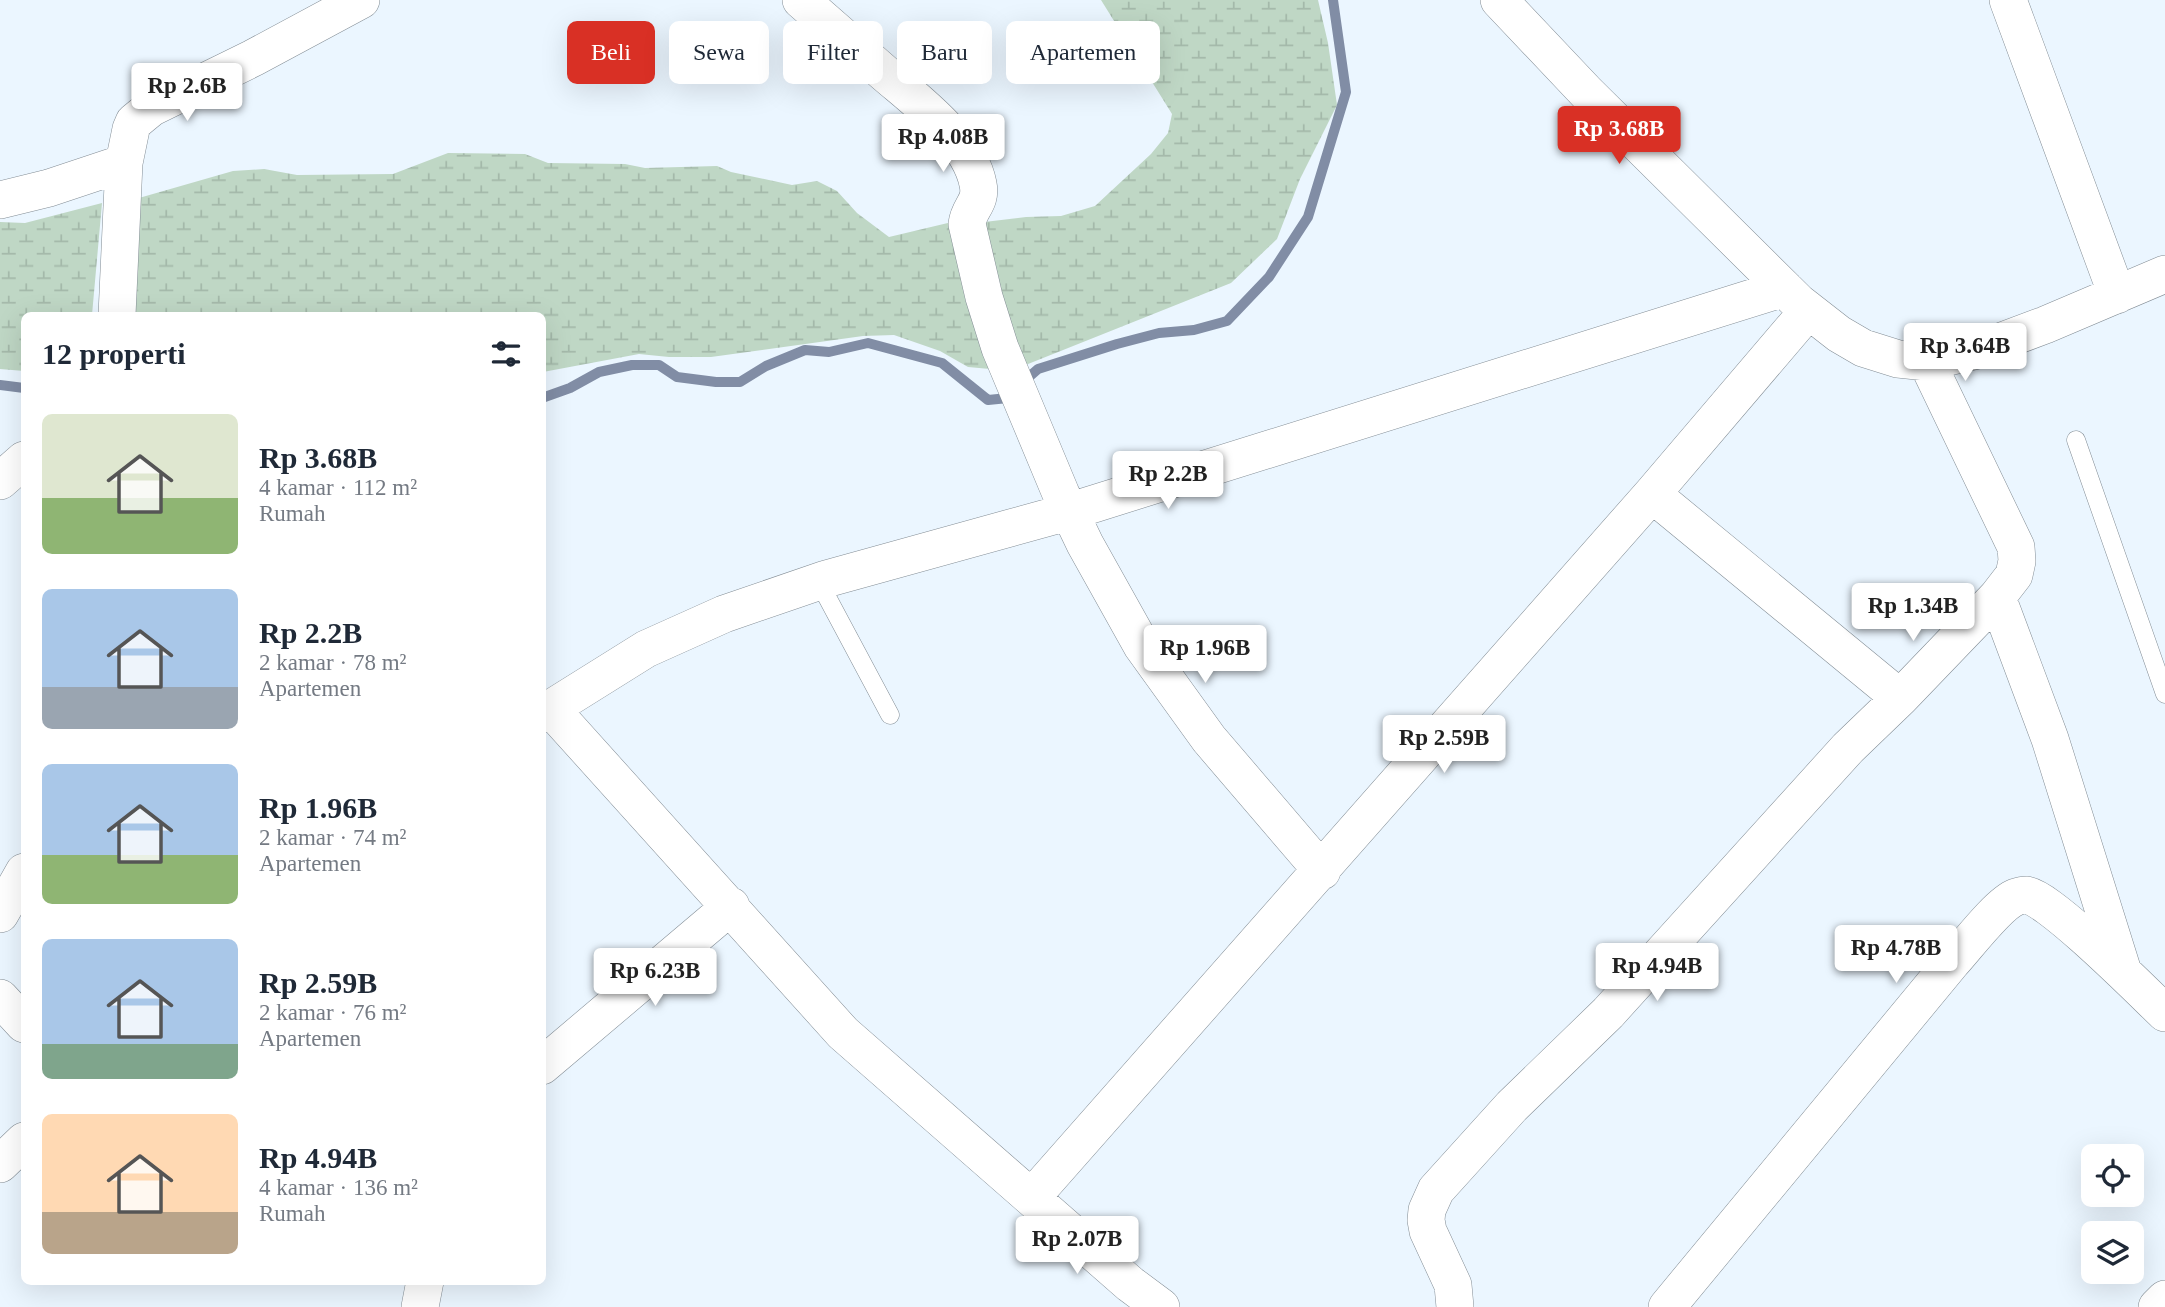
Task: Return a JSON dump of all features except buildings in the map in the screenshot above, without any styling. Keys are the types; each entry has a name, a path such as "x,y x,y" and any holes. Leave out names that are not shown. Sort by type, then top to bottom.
{"street":[{"path":"117,312 124,163 131,130 141,115 361,0"},
{"path":"801,0 938,121 972,166 978,186 978,201 968,215 967,223 984,297 1000,348 1059,490 1142,646 1209,739 1322,871"},
{"path":"1499,0 1587,93 1796,299 1863,348 1898,359 1927,362 1978,350 2045,326 2165,274"},
{"path":"2008,0 2118,295"},
{"path":"0,200 48,188 124,163"},
{"path":"1161,1307 1123,1296 1032,1196 1004,1175 843,1032 731,906 547,711 646,649 687,629 819,582 1059,490 1796,299"},
{"path":"1032,1196 1322,871 1652,494 1796,299"},
{"path":"1455,1307 1453,1285 1428,1231 1426,1220 1427,1210 1436,1190 1512,1106 1608,1013 1848,748 1997,597 2014,575 2016,547 1927,362"},
{"path":"0,481 21,463"},
{"path":"1652,494 1900,698"},
{"path":"1997,597 2050,738 2123,973"},
{"path":"0,914 21,877"},
{"path":"1667,1307 1952,962 1998,911 2014,898 2027,895 2042,902 2089,941 2165,1013"},
{"path":"546,1063 731,906"},
{"path":"0,998 21,1021"},
{"path":"0,1164 21,1144"},
{"path":"420,1307 424,1285"},
{"path":"2157,1307 2165,1299"}],"lane":[{"path":"2076,440 2165,694"},
{"path":"819,582 890,715"}],"green space":[{"path":"1101,0 1318,0 1328,43 1337,105 1300,179 1277,239 1231,283 1018,368 976,223 1061,216 1095,206 1151,154 1168,133 1172,114 1153,84 1160,84 1160,21 1114,21"},
{"path":"448,153 525,154 548,163 625,164 645,168 717,166 731,172 792,185 817,181 837,191 857,213 889,237 952,222 990,369 968,367 940,351 894,335 863,336 711,357 639,354 546,371 546,312 126,312 132,200 233,171 264,169 297,175 393,174"},
{"path":"102,203 92,312 21,312 21,371 0,369 0,222 25,223"}],"waterway":[{"path":"1022,383 1038,369 1117,344 1159,333 1194,330 1227,321 1269,277 1308,217 1346,92 1333,0"},
{"path":"546,397 570,388 599,372 632,365 659,365 677,377 740,382 766,366 805,350 829,352 868,343 942,363 988,400 1008,398 1010,394"},
{"path":"0,385 21,388"}]}
